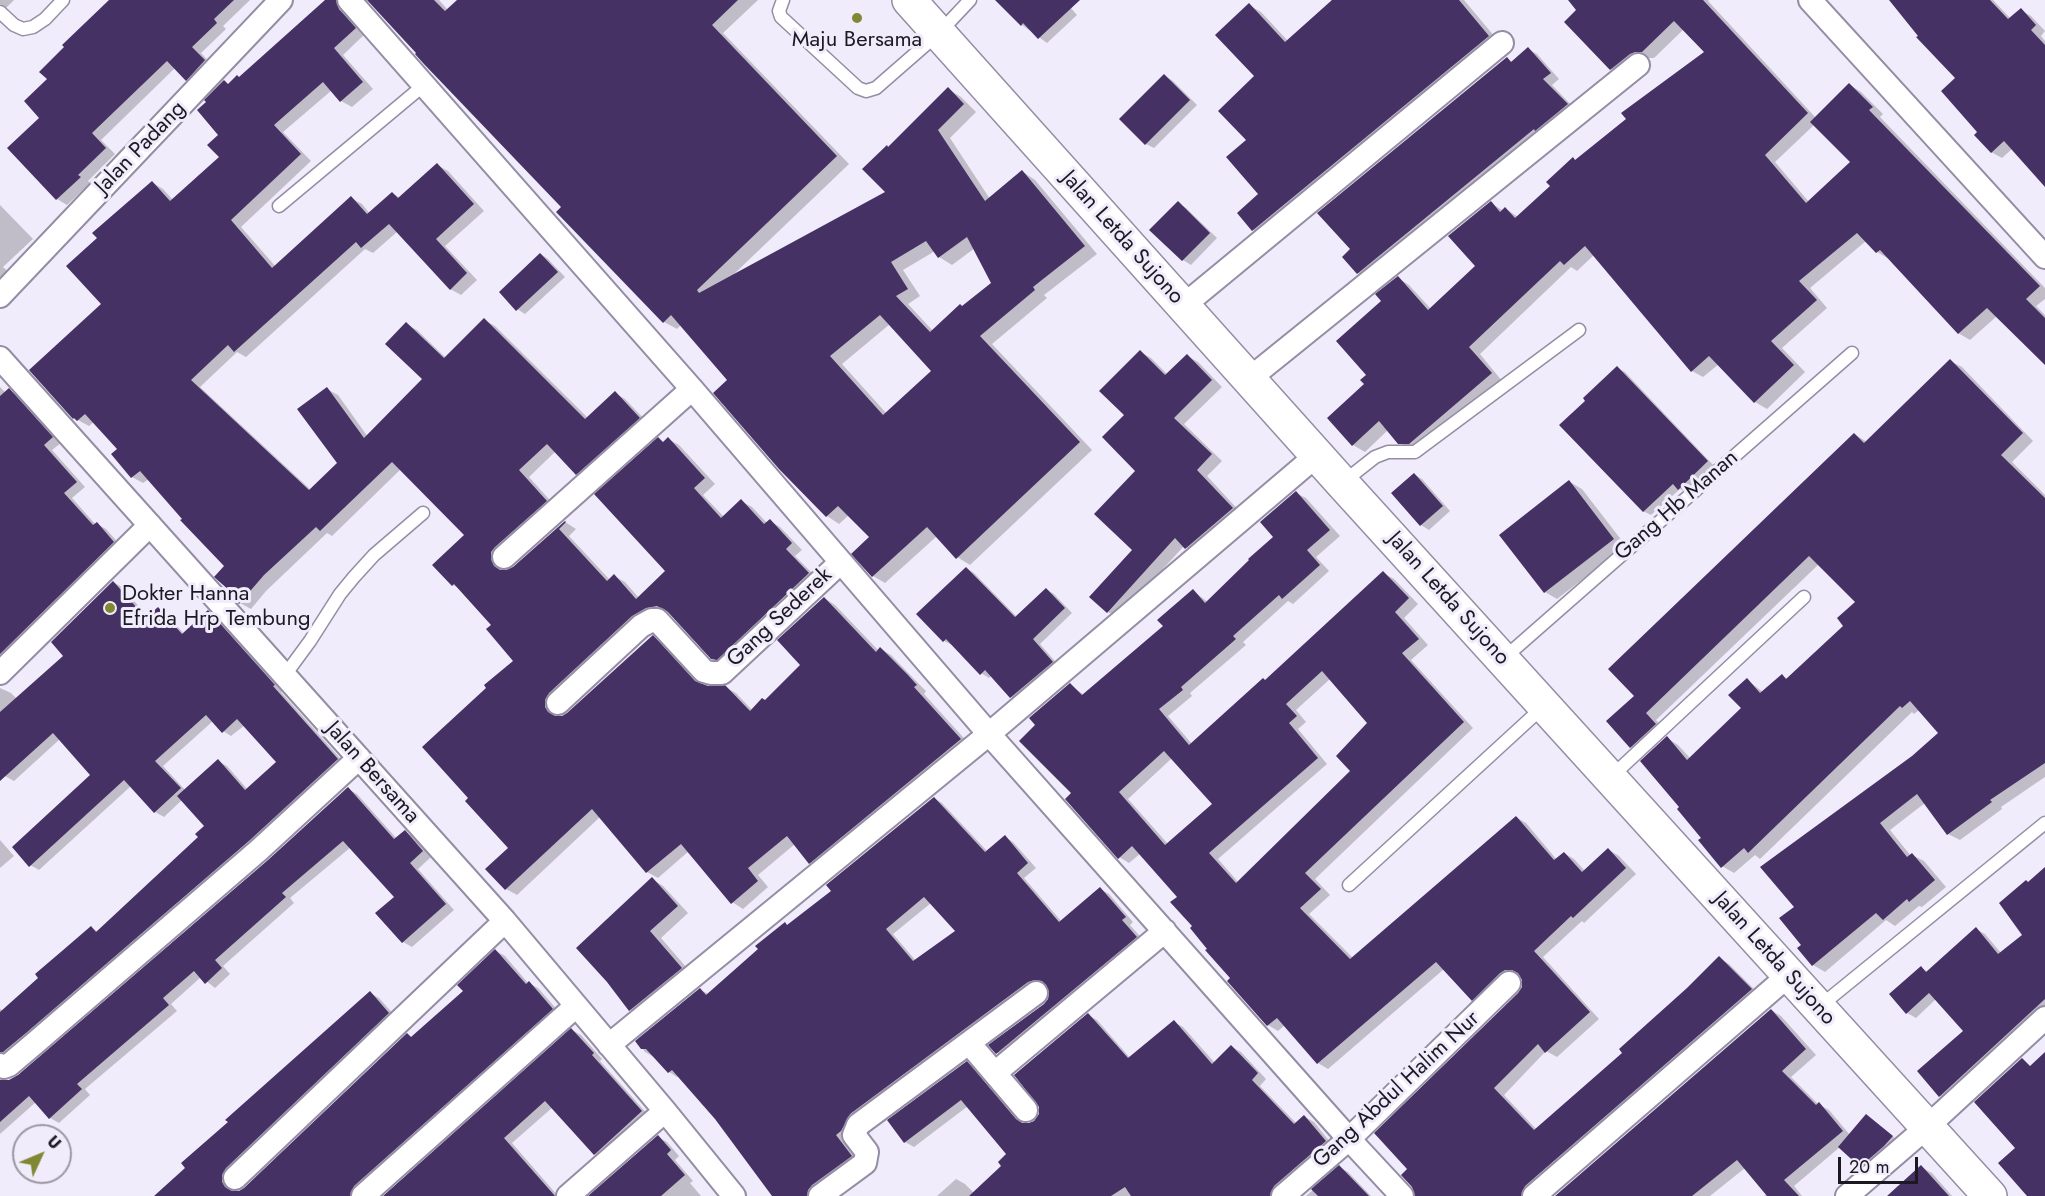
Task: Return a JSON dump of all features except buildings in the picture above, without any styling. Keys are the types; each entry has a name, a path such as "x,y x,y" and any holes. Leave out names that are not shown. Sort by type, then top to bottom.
{"highway":[{"name":"Jalan Letda Sujono","path":"909,0 1342,483 1990,1196"}],"street":[{"name":"Jalan Padang","path":"0,296 281,0"},
{"path":"349,0 692,389 989,734 1402,1196"},
{"path":"1810,0 2045,257"},
{"path":"1183,306 1502,43"},
{"path":"1249,379 1638,65"},
{"name":"Jalan Bersama","path":"0,358 505,921 734,1196"},
{"path":"504,557 692,389"},
{"path":"609,1046 989,734 1317,455"},
{"path":"0,673 150,525"},
{"name":"Gang Sederek","path":"558,703 641,626 652,620 657,620 704,671 722,673 841,562"},
{"path":"0,1065 4,1067 9,1065 35,1043 259,850 359,758"},
{"path":"235,1178 505,921"},
{"path":"995,1072 1165,931"},
{"path":"1534,1196 1789,975"},
{"name":"Gang Abdul Halim Nur","path":"1283,1196 1349,1139 1509,983"},
{"path":"820,1196 865,1163 867,1152 854,1135 858,1125 1036,993"},
{"path":"363,1196 576,1006"},
{"path":"1847,1196 1927,1127 2045,1018"},
{"path":"969,1043 1026,1110"},
{"path":"568,1196 665,1111"}],"lane":[{"path":"0,12 14,25 23,29 33,27 45,19 63,0"},
{"path":"783,0 779,11 781,17 858,88 866,91 876,88 939,33 970,0"},
{"path":"279,206 424,85"},
{"path":"1342,483 1375,457 1388,452 1415,452 1579,330"},
{"name":"Gang Hb Manan","path":"1502,659 1852,353"},
{"path":"285,675 354,577 374,555 423,513"},
{"path":"1610,778 1804,597"},
{"path":"1349,885 1545,706"},
{"path":"1818,1008 2045,824"}],"place":[{"name":"Maju Bersama","path":"857,18"},
{"name":"Dokter Hanna Efrida Hrp Tembung","path":"110,608"}]}
